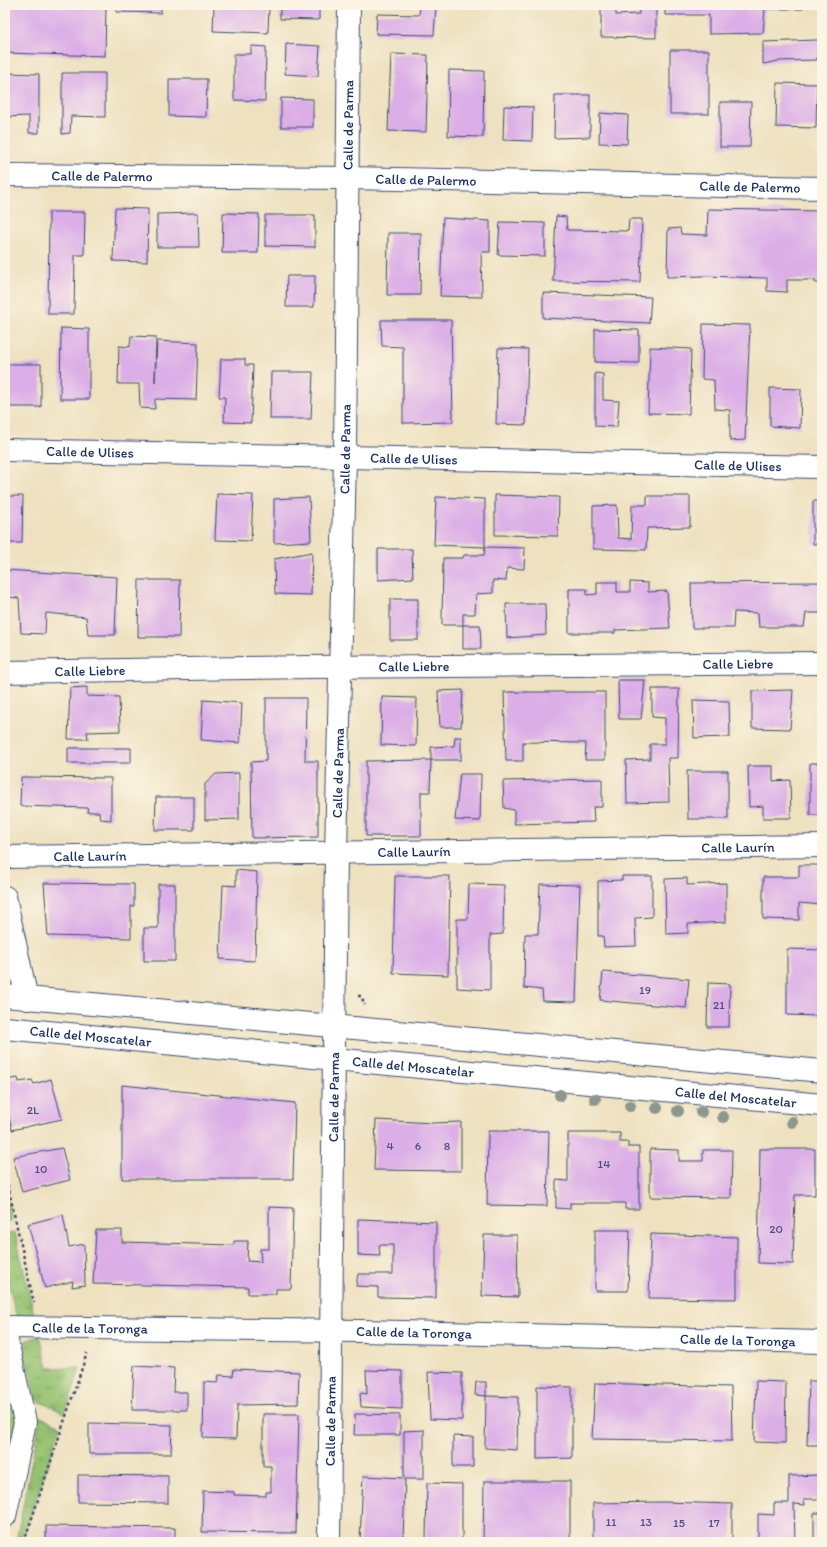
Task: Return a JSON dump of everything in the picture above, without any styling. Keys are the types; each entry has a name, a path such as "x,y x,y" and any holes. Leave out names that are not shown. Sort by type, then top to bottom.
{"street":[{"name":"Calle de Parma","path":"329,1542 336,853 345,458 349,5"},
{"name":"Calle de Palermo","path":"5,175 348,178 822,188"},
{"name":"Calle de Ulises","path":"5,450 822,467"},
{"name":"Calle Liebre","path":"5,672 822,663"},
{"name":"Calle Laurín","path":"5,857 822,846"},
{"path":"5,897 27,999"},
{"path":"5,996 822,1071"},
{"name":"Calle del Moscatelar","path":"5,1028 822,1105"},
{"name":"Calle de la Toronga","path":"5,1327 332,1331 822,1342"},
{"path":"5,1332 13,1401 25,1422 5,1516"}],"path":[{"path":"5,1173 35,1306"},
{"path":"24,1542 88,1350"}],"green space":[{"path":"5,1191 12,1220 5,1222"},
{"path":"15,1232 35,1319 17,1318 5,1270 5,1234"},
{"path":"40,1336 48,1368 80,1368 65,1413 36,1400 23,1349 25,1341"},
{"path":"15,1403 17,1415 5,1490 5,1405"},
{"path":"38,1416 61,1426 21,1542 16,1542 39,1425"}],"building":[{"path":"5,5 106,5 105,56 5,53"},
{"path":"117,5 161,5 161,13 116,12"},
{"path":"214,5 269,5 268,33 213,31"},
{"path":"280,5 319,5 319,20 280,19"},
{"path":"420,5 436,5 434,35 376,34 377,14 419,15"},
{"path":"590,5 590,8 563,6"},
{"path":"601,5 616,5 616,15 639,14 639,5 656,5 656,38 601,37"},
{"path":"665,5 803,5 803,9 765,9 763,33 709,34 709,15 665,15"},
{"path":"822,40 822,52 817,51 817,60 778,61 763,64 763,42"},
{"path":"286,44 320,46 318,76 285,74"},
{"path":"251,46 266,47 265,101 234,100 234,54 251,54"},
{"path":"670,50 709,50 709,114 670,114"},
{"path":"391,54 428,55 426,132 388,131"},
{"path":"449,70 484,71 483,137 448,136"},
{"path":"5,73 39,74 39,133 29,133 29,116 5,117"},
{"path":"62,73 105,73 105,117 71,116 70,133 62,134"},
{"path":"169,79 207,79 206,117 169,116"},
{"path":"777,83 817,84 816,128 776,127"},
{"path":"555,95 590,95 590,137 554,138"},
{"path":"281,98 313,99 313,127 281,127"},
{"path":"819,99 822,99 822,129 819,129"},
{"path":"720,102 751,102 750,147 720,147"},
{"path":"504,106 533,107 532,141 503,140"},
{"path":"600,113 628,115 627,144 599,143"},
{"path":"115,208 148,209 147,262 113,261"},
{"path":"708,209 822,211 822,283 815,283 815,280 787,280 787,292 767,291 767,278 704,276 667,277 668,229 680,228 681,234 707,235"},
{"path":"49,212 85,212 84,255 75,255 74,314 48,314"},
{"path":"198,213 199,247 157,247 157,214"},
{"path":"223,213 259,214 258,253 222,253"},
{"path":"265,215 315,215 315,247 265,246"},
{"path":"556,216 566,217 567,230 628,231 629,219 642,219 640,282 553,281"},
{"path":"443,218 490,221 490,252 481,252 482,297 440,296"},
{"path":"500,222 545,223 545,256 498,255"},
{"path":"388,233 421,233 420,295 387,295"},
{"path":"287,276 315,276 314,307 286,307"},
{"path":"543,293 651,297 649,323 543,318"},
{"path":"381,320 451,320 453,422 403,423 403,347 382,346"},
{"path":"703,324 750,325 745,440 730,441 730,410 715,409 714,380 702,379"},
{"path":"61,328 89,329 89,399 60,399"},
{"path":"595,329 639,330 639,363 595,362"},
{"path":"131,336 156,337 155,383 157,341 198,343 196,400 155,399 155,409 140,408 139,384 118,384 119,346 130,347"},
{"path":"650,347 691,349 689,414 648,413"},
{"path":"498,348 528,349 526,425 496,424"},
{"path":"221,359 245,359 245,365 253,365 251,423 224,422 225,397 219,397"},
{"path":"6,364 41,364 41,407 6,407"},
{"path":"271,372 313,372 311,419 270,419"},
{"path":"595,373 603,374 603,400 619,401 617,427 595,426"},
{"path":"770,388 801,389 800,428 770,426"},
{"path":"217,494 253,495 251,541 215,540"},
{"path":"495,495 559,497 558,536 495,535"},
{"path":"5,496 23,496 22,543 5,543"},
{"path":"647,496 690,496 690,527 647,528 646,550 593,549 593,506 617,505 618,538 631,539 632,505 647,505"},
{"path":"309,497 311,541 274,543 274,499"},
{"path":"436,497 485,499 485,547 434,545"},
{"path":"813,501 822,501 822,544 813,544"},
{"path":"485,547 525,548 524,569 507,568 506,581 493,580 493,593 476,594 475,614 463,614 463,625 442,625 443,558 463,558 464,555 484,555"},
{"path":"378,549 412,549 413,578 378,580"},
{"path":"312,552 311,595 275,594 274,559"},
{"path":"5,570 117,577 115,635 88,635 86,617 46,613 45,634 21,633 19,598 5,597"},
{"path":"139,580 180,580 179,637 138,637"},
{"path":"597,582 617,582 617,592 630,592 630,582 648,583 648,592 667,591 670,628 615,630 615,633 569,633 569,589 587,589 587,595 597,594"},
{"path":"822,582 822,613 806,613 804,627 759,627 758,613 734,612 733,628 692,628 691,583"},
{"path":"390,599 418,599 418,640 390,640"},
{"path":"506,604 545,604 546,635 507,638"},
{"path":"463,625 480,625 481,649 463,649"},
{"path":"618,680 645,680 641,719 619,719"},
{"path":"87,687 87,696 119,697 120,731 87,732 88,739 68,739 70,688"},
{"path":"652,689 679,689 678,758 668,758 669,802 627,803 626,760 650,759 650,744 665,744 665,718 652,717"},
{"path":"463,690 461,727 440,727 438,691"},
{"path":"793,690 790,729 752,728 752,691"},
{"path":"504,692 605,692 605,760 585,760 586,743 523,742 523,761 506,761"},
{"path":"382,697 417,698 416,746 381,745"},
{"path":"266,698 306,698 305,761 318,761 318,837 252,838 251,762 266,761"},
{"path":"203,700 242,703 240,743 201,740"},
{"path":"693,700 729,701 730,737 694,738"},
{"path":"455,737 461,737 461,760 431,760 431,747 454,746"},
{"path":"68,748 131,748 131,763 68,763"},
{"path":"431,760 430,792 421,792 421,836 366,836 366,761"},
{"path":"810,763 822,763 822,815 810,815"},
{"path":"748,766 773,766 773,781 790,780 791,818 763,818 763,806 749,807"},
{"path":"687,771 728,771 728,819 688,819"},
{"path":"239,773 239,819 205,820 205,784 216,774"},
{"path":"460,774 481,774 480,821 455,820"},
{"path":"21,777 111,778 111,820 100,819 99,812 87,812 88,808 20,806"},
{"path":"602,779 602,807 593,807 594,822 514,824 514,810 504,808 503,781"},
{"path":"156,797 194,797 194,830 155,830"},
{"path":"799,865 822,865 822,905 799,903 799,920 763,919 763,877 799,877"},
{"path":"236,870 257,872 255,961 220,959 223,885 236,886"},
{"path":"395,876 450,876 448,975 393,973"},
{"path":"622,876 652,876 652,917 635,918 636,946 604,947 603,936 598,936 598,881 622,880"},
{"path":"687,878 687,885 726,883 726,922 688,924 688,933 666,934 665,879"},
{"path":"44,883 134,884 134,906 131,906 131,938 48,936"},
{"path":"158,884 175,884 175,961 144,961 144,928 158,928"},
{"path":"469,884 504,885 503,934 490,935 490,990 457,988 457,919 468,919"},
{"path":"540,884 580,885 576,1002 543,1001 542,990 524,988 525,934 538,934"},
{"path":"787,949 822,950 822,1016 787,1015"},
{"path":"603,972 689,979 686,1008 600,1000"},
{"path":"708,983 730,984 729,1027 707,1027"},
{"path":"18,1078 19,1082 32,1080 34,1084 51,1079 62,1119 12,1130 5,1101 5,1080"},
{"path":"122,1085 295,1103 293,1179 122,1179"},
{"path":"376,1120 433,1123 461,1122 461,1171 374,1170"},
{"path":"488,1131 549,1131 547,1206 487,1205"},
{"path":"568,1133 620,1133 620,1142 628,1142 628,1147 639,1147 639,1209 625,1209 625,1203 570,1203 570,1209 556,1208 556,1180 568,1181"},
{"path":"62,1148 70,1180 22,1192 13,1157"},
{"path":"650,1149 679,1150 679,1161 703,1161 703,1150 732,1150 731,1198 650,1197"},
{"path":"760,1149 815,1149 815,1195 795,1195 793,1264 758,1263"},
{"path":"269,1207 293,1208 291,1289 276,1289 276,1294 248,1294 248,1287 93,1284 96,1230 122,1230 122,1242 234,1245 234,1241 248,1241 247,1261 261,1262 260,1249 269,1249"},
{"path":"63,1215 69,1247 84,1244 85,1285 72,1287 73,1281 45,1288 28,1224"},
{"path":"358,1219 436,1222 436,1298 378,1297 378,1287 356,1286 358,1274 393,1274 393,1245 379,1245 380,1256 358,1255"},
{"path":"595,1230 630,1230 628,1291 595,1291"},
{"path":"651,1234 737,1237 737,1299 649,1298"},
{"path":"484,1235 517,1235 518,1297 482,1296"},
{"path":"134,1366 174,1368 173,1392 187,1392 187,1410 132,1410"},
{"path":"234,1369 299,1372 298,1404 237,1405 236,1439 203,1438 204,1382 218,1383 219,1375 233,1376"},
{"path":"366,1370 402,1371 402,1409 361,1407 360,1393 367,1394"},
{"path":"428,1372 462,1373 462,1420 430,1419"},
{"path":"756,1381 786,1382 785,1443 754,1442"},
{"path":"809,1381 822,1381 822,1445 807,1445"},
{"path":"476,1382 486,1382 486,1396 475,1395"},
{"path":"595,1383 731,1387 732,1441 592,1439"},
{"path":"537,1386 572,1387 572,1458 537,1459"},
{"path":"486,1396 518,1397 517,1450 485,1448"},
{"path":"263,1414 299,1414 296,1533 202,1532 203,1491 234,1492 234,1495 266,1496 266,1492 271,1492 271,1466 263,1466"},
{"path":"355,1414 400,1415 400,1435 354,1435"},
{"path":"89,1423 172,1425 171,1454 89,1454"},
{"path":"424,1430 424,1479 405,1479 403,1542 360,1542 363,1476 404,1478 404,1431"},
{"path":"453,1436 473,1437 473,1467 453,1467"},
{"path":"78,1475 168,1476 168,1503 78,1502"},
{"path":"821,1475 821,1499 804,1499 805,1505 794,1504 795,1542 758,1542 758,1514 774,1515 774,1503 789,1503 789,1476"},
{"path":"484,1481 570,1481 570,1542 483,1542"},
{"path":"427,1483 462,1484 462,1540 426,1540"},
{"path":"663,1502 732,1504 732,1542 593,1542 593,1503"},
{"path":"814,1513 822,1513 822,1542 814,1542"},
{"path":"46,1526 175,1528 175,1542 46,1542"}]}
